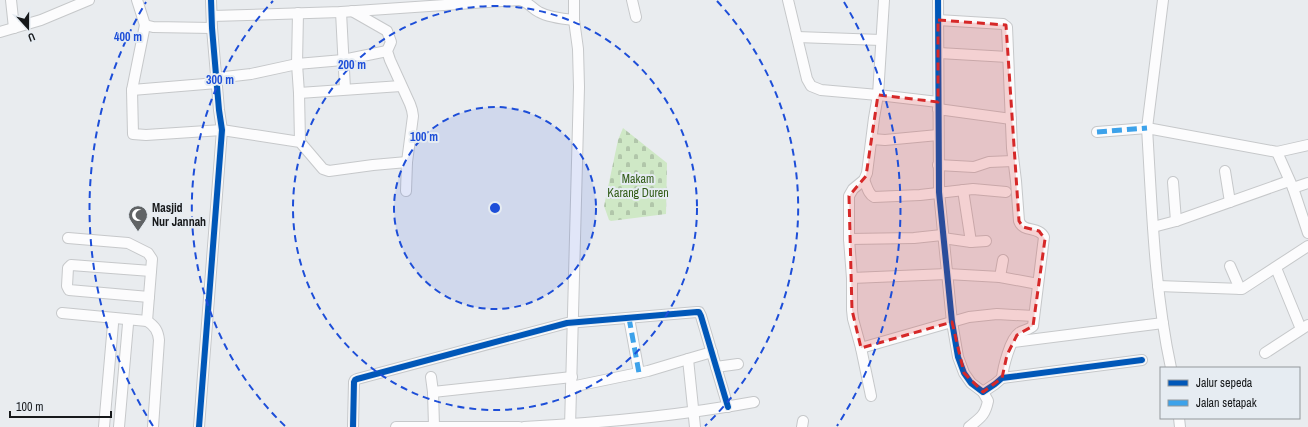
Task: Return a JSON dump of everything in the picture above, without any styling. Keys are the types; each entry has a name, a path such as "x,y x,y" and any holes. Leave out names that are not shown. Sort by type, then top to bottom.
{"street":[{"path":"11,0 14,28"},
{"path":"0,32 41,20 89,0"},
{"path":"137,0 145,25 132,90 133,134 146,135 222,130 300,142"},
{"path":"199,427 222,130 216,80 211,0"},
{"path":"212,16 340,12 519,0 527,2 540,13 574,20"},
{"path":"570,426 579,87 574,0"},
{"path":"632,0 636,17"},
{"path":"788,0 807,79 811,86 821,90 878,95 1011,119"},
{"path":"871,396 852,310 849,196 853,189 864,180 867,173 878,95 884,0"},
{"path":"938,0 939,192 942,237 952,322 958,357 964,373 986,401"},
{"path":"1163,0 1147,128 1158,286 1171,366"},
{"path":"351,11 386,30 391,42 387,51 412,110 413,116 407,162 406,191"},
{"path":"340,12 345,89"},
{"path":"298,13 297,64 300,142 323,169 329,171 407,162"},
{"path":"938,20 1006,25 1007,27 1013,161 1020,223 1026,229 1039,231 1044,237 1032,328 1019,334 1013,342 1003,368 1002,378"},
{"path":"145,25 153,28 212,28"},
{"path":"796,37 881,40"},
{"path":"132,90 216,80 297,64 343,60 387,51"},
{"path":"939,53 1008,57"},
{"path":"299,93 401,86"},
{"path":"1097,132 1147,128 1277,152 1308,145"},
{"path":"872,139 885,140 938,135"},
{"path":"1277,152 1291,184 1308,234"},
{"path":"938,165 974,166 996,161 1013,161"},
{"path":"1225,171 1230,202"},
{"path":"864,180 871,195 874,197 920,195 973,189 1006,192"},
{"path":"1173,182 1176,221"},
{"path":"1153,226 1176,221 1230,202 1291,184 1308,184"},
{"path":"963,190 971,242"},
{"path":"849,239 942,237 971,242 986,241"},
{"path":"68,238 128,243 150,255 152,259 147,321"},
{"path":"1158,286 1240,289 1276,268 1308,246"},
{"path":"1000,277 1002,260"},
{"path":"149,298 69,290 67,286 68,268 71,265 151,271"},
{"path":"1230,266 1240,289"},
{"path":"1265,353 1305,329 1276,268"},
{"path":"852,278 947,274 1000,277 1038,284"},
{"path":"353,427 355,380 517,335 573,322 699,312 702,316 728,407"},
{"path":"62,313 147,321 154,326 159,333 159,340 153,427"},
{"path":"861,348 969,317 1005,314 1034,316"},
{"path":"629,318 639,373"},
{"path":"1013,342 1163,323"},
{"path":"104,427 113,324"},
{"path":"119,427 128,324"},
{"path":"433,392 572,382 639,373 712,352"},
{"path":"688,359 696,427"},
{"path":"969,427 983,415 986,401 995,384 1002,378 1142,360"},
{"path":"716,367 738,364"},
{"path":"431,377 433,392 430,409 434,426"},
{"path":"524,427 570,426 694,412 754,402"},
{"path":"396,427 519,427"}],"highlighted area":[{"path":"938,20 1006,25 1019,221 1023,227 1039,231 1045,239 1033,326 1017,335 1007,355 1002,378 983,392 964,373 952,322 861,348 852,310 849,196 866,176 878,95 938,102"}],"green space":[{"name":"Makam Karang Duren","path":"623,128 667,163 666,214 611,221 609,220 604,206 618,140"}],"marked path":[{"path":"1097,132 1147,128"},
{"path":"629,318 639,373"}],"cycle path":[{"path":"199,427 222,130 212,28 211,0"},
{"path":"938,0 939,192 952,322 958,357 964,373 971,383 983,392 1002,378 1142,360"},
{"path":"353,427 354,382 357,379 567,323 697,312 699,312 701,316 728,407"}],"place":[{"name":"Masjid Nur Jannah","path":"138,232"}]}
